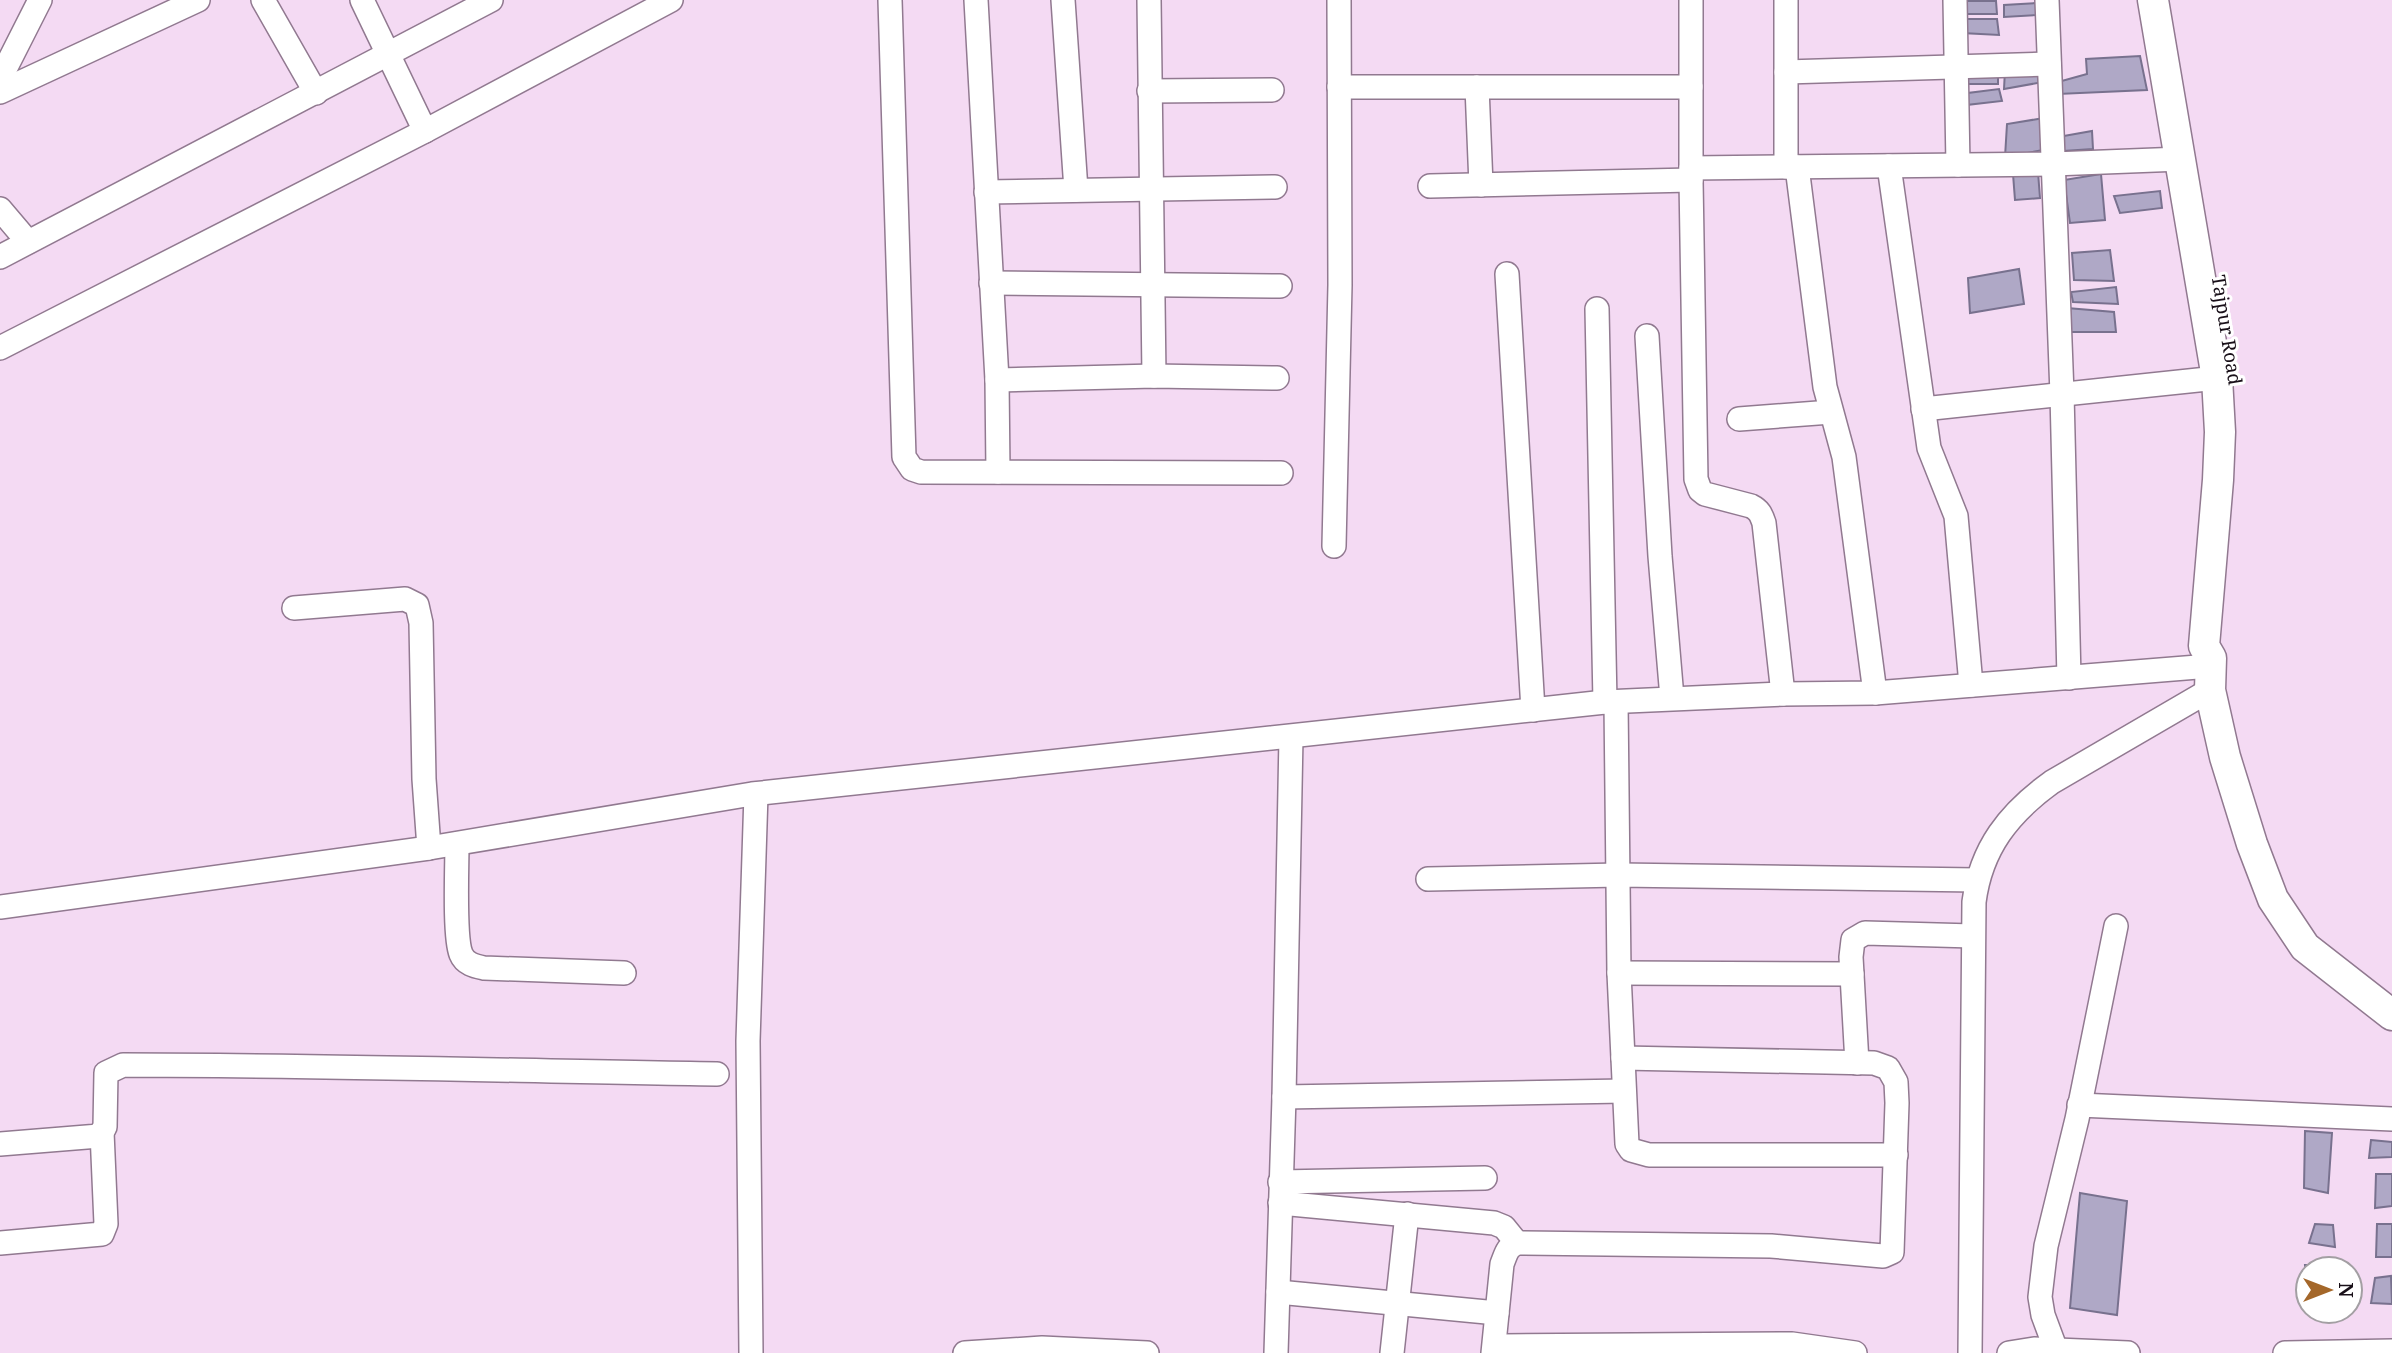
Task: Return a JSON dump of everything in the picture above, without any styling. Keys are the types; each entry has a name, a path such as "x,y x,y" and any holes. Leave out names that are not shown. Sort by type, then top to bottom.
{"main road":[{"name":"Tajpur Road","path":"2153,0 2217,378 2220,432 2218,480 2204,646 2225,757 2252,844 2273,899 2305,947 2392,1015"},
{"name":"Tajpur Road","path":"2172,0 2235,376 2239,432 2222,646 2210,671"}],"street":[{"path":"0,79 40,0"},
{"path":"0,92 198,0"},
{"path":"263,0 316,93"},
{"path":"362,0 425,131"},
{"path":"0,257 491,0"},
{"path":"0,348 425,131 671,0"},
{"path":"890,0 904,457 912,470 1282,473"},
{"path":"976,0 996,380 998,472"},
{"path":"1063,0 1076,190"},
{"path":"1149,0 1154,376"},
{"path":"1334,546 1340,285 1339,0"},
{"path":"1691,0 1696,479 1700,490 1705,494 1751,506 1761,514 1783,694"},
{"path":"1786,0 1786,72 1791,167 1831,412 1844,457 1875,693"},
{"path":"1955,0 1958,165"},
{"path":"2047,0 2062,394 2068,678"},
{"path":"1786,72 2049,64"},
{"path":"1339,87 1691,87"},
{"path":"1476,87 1481,185"},
{"path":"1149,91 1272,90"},
{"path":"1430,186 1791,167 2053,164 2181,159"},
{"path":"1889,166 1929,448 1956,516 1972,685"},
{"path":"986,192 1275,187"},
{"path":"0,209 28,243"},
{"path":"1507,274 1533,710"},
{"path":"991,283 1280,286"},
{"path":"1597,309 1627,1144 1631,1150 1639,1153 1896,1155"},
{"path":"1647,336 1660,556 1672,698"},
{"path":"996,380 1154,376 1277,379"},
{"path":"1923,409 2217,378"},
{"path":"1739,419 1831,412"},
{"path":"295,608 405,599 417,605 421,622 424,779 429,848"},
{"path":"0,907 457,844 756,794 1533,710 1672,698 1875,693 2068,678 2210,671"},
{"path":"1970,1353 1973,936 1977,880 1994,843 2011,816 2028,799 2210,671"},
{"path":"1276,1353 1291,737"},
{"path":"751,1353 748,1041 756,794"},
{"path":"457,844 459,943 465,960 473,966 484,968 624,973"},
{"path":"1429,879 1619,875 1977,880"},
{"path":"2056,1349 2043,1315 2040,1297 2046,1246 2079,1105 2116,926"},
{"path":"1857,1063 1851,948 1858,934 1973,936"},
{"path":"1619,973 1852,974"},
{"path":"1494,1353 1499,1283 1506,1251 1517,1243 1771,1246 1889,1255 1894,1245 1897,1103 1894,1076 1884,1065 1623,1058"},
{"path":"0,1243 102,1234 106,1224 102,1132 105,1127 106,1073 123,1065 299,1065 414,1070 717,1074"},
{"path":"1284,1097 1624,1091"},
{"path":"2079,1105 2392,1119"},
{"path":"0,1144 90,1138 102,1132"},
{"path":"1280,1193 1485,1178"},
{"path":"1280,1193 1407,1214 1494,1223 1504,1227 1517,1243"},
{"path":"1392,1353 1407,1214"},
{"path":"1278,1292 1497,1313"},
{"path":"1494,1353 1503,1346 1791,1349 1855,1353"},
{"path":"965,1353 999,1353 1042,1348 1147,1353"},
{"path":"2010,1353 2026,1349 2128,1353"},
{"path":"2286,1353 2392,1351"}],"building":[{"path":"1965,1 1996,1 1997,14 1962,14"},
{"path":"2037,3 2037,15 2004,17 2004,5"},
{"path":"1965,19 1997,19 1999,35 1962,33"},
{"path":"2140,56 2147,90 2058,94 2058,82 2087,74 2086,59"},
{"path":"2005,70 2040,71 2043,82 2004,89"},
{"path":"1966,72 1998,72 1998,84 1965,84"},
{"path":"1999,89 2002,101 1966,105 1968,93"},
{"path":"2044,118 2043,150 2005,157 2007,124"},
{"path":"2092,131 2093,149 2063,151 2058,137"},
{"path":"2038,172 2040,198 2015,200 2013,174"},
{"path":"2101,174 2105,220 2070,223 2064,180"},
{"path":"2160,191 2162,208 2120,213 2114,196"},
{"path":"2110,250 2114,281 2074,280 2072,253"},
{"path":"2019,269 2024,304 1970,313 1968,278"},
{"path":"2116,287 2118,304 2073,302 2071,292"},
{"path":"2067,308 2114,312 2116,332 2068,332"},
{"path":"2305,1131 2332,1133 2328,1193 2304,1188"},
{"path":"2371,1140 2392,1142 2392,1157 2369,1158"},
{"path":"2376,1174 2392,1174 2392,1206 2375,1208"},
{"path":"2080,1193 2127,1201 2117,1315 2070,1308"},
{"path":"2315,1224 2333,1225 2335,1247 2309,1243"},
{"path":"2377,1224 2392,1224 2392,1257 2376,1257"},
{"path":"2391,1276 2392,1304 2371,1303 2375,1278"}]}
